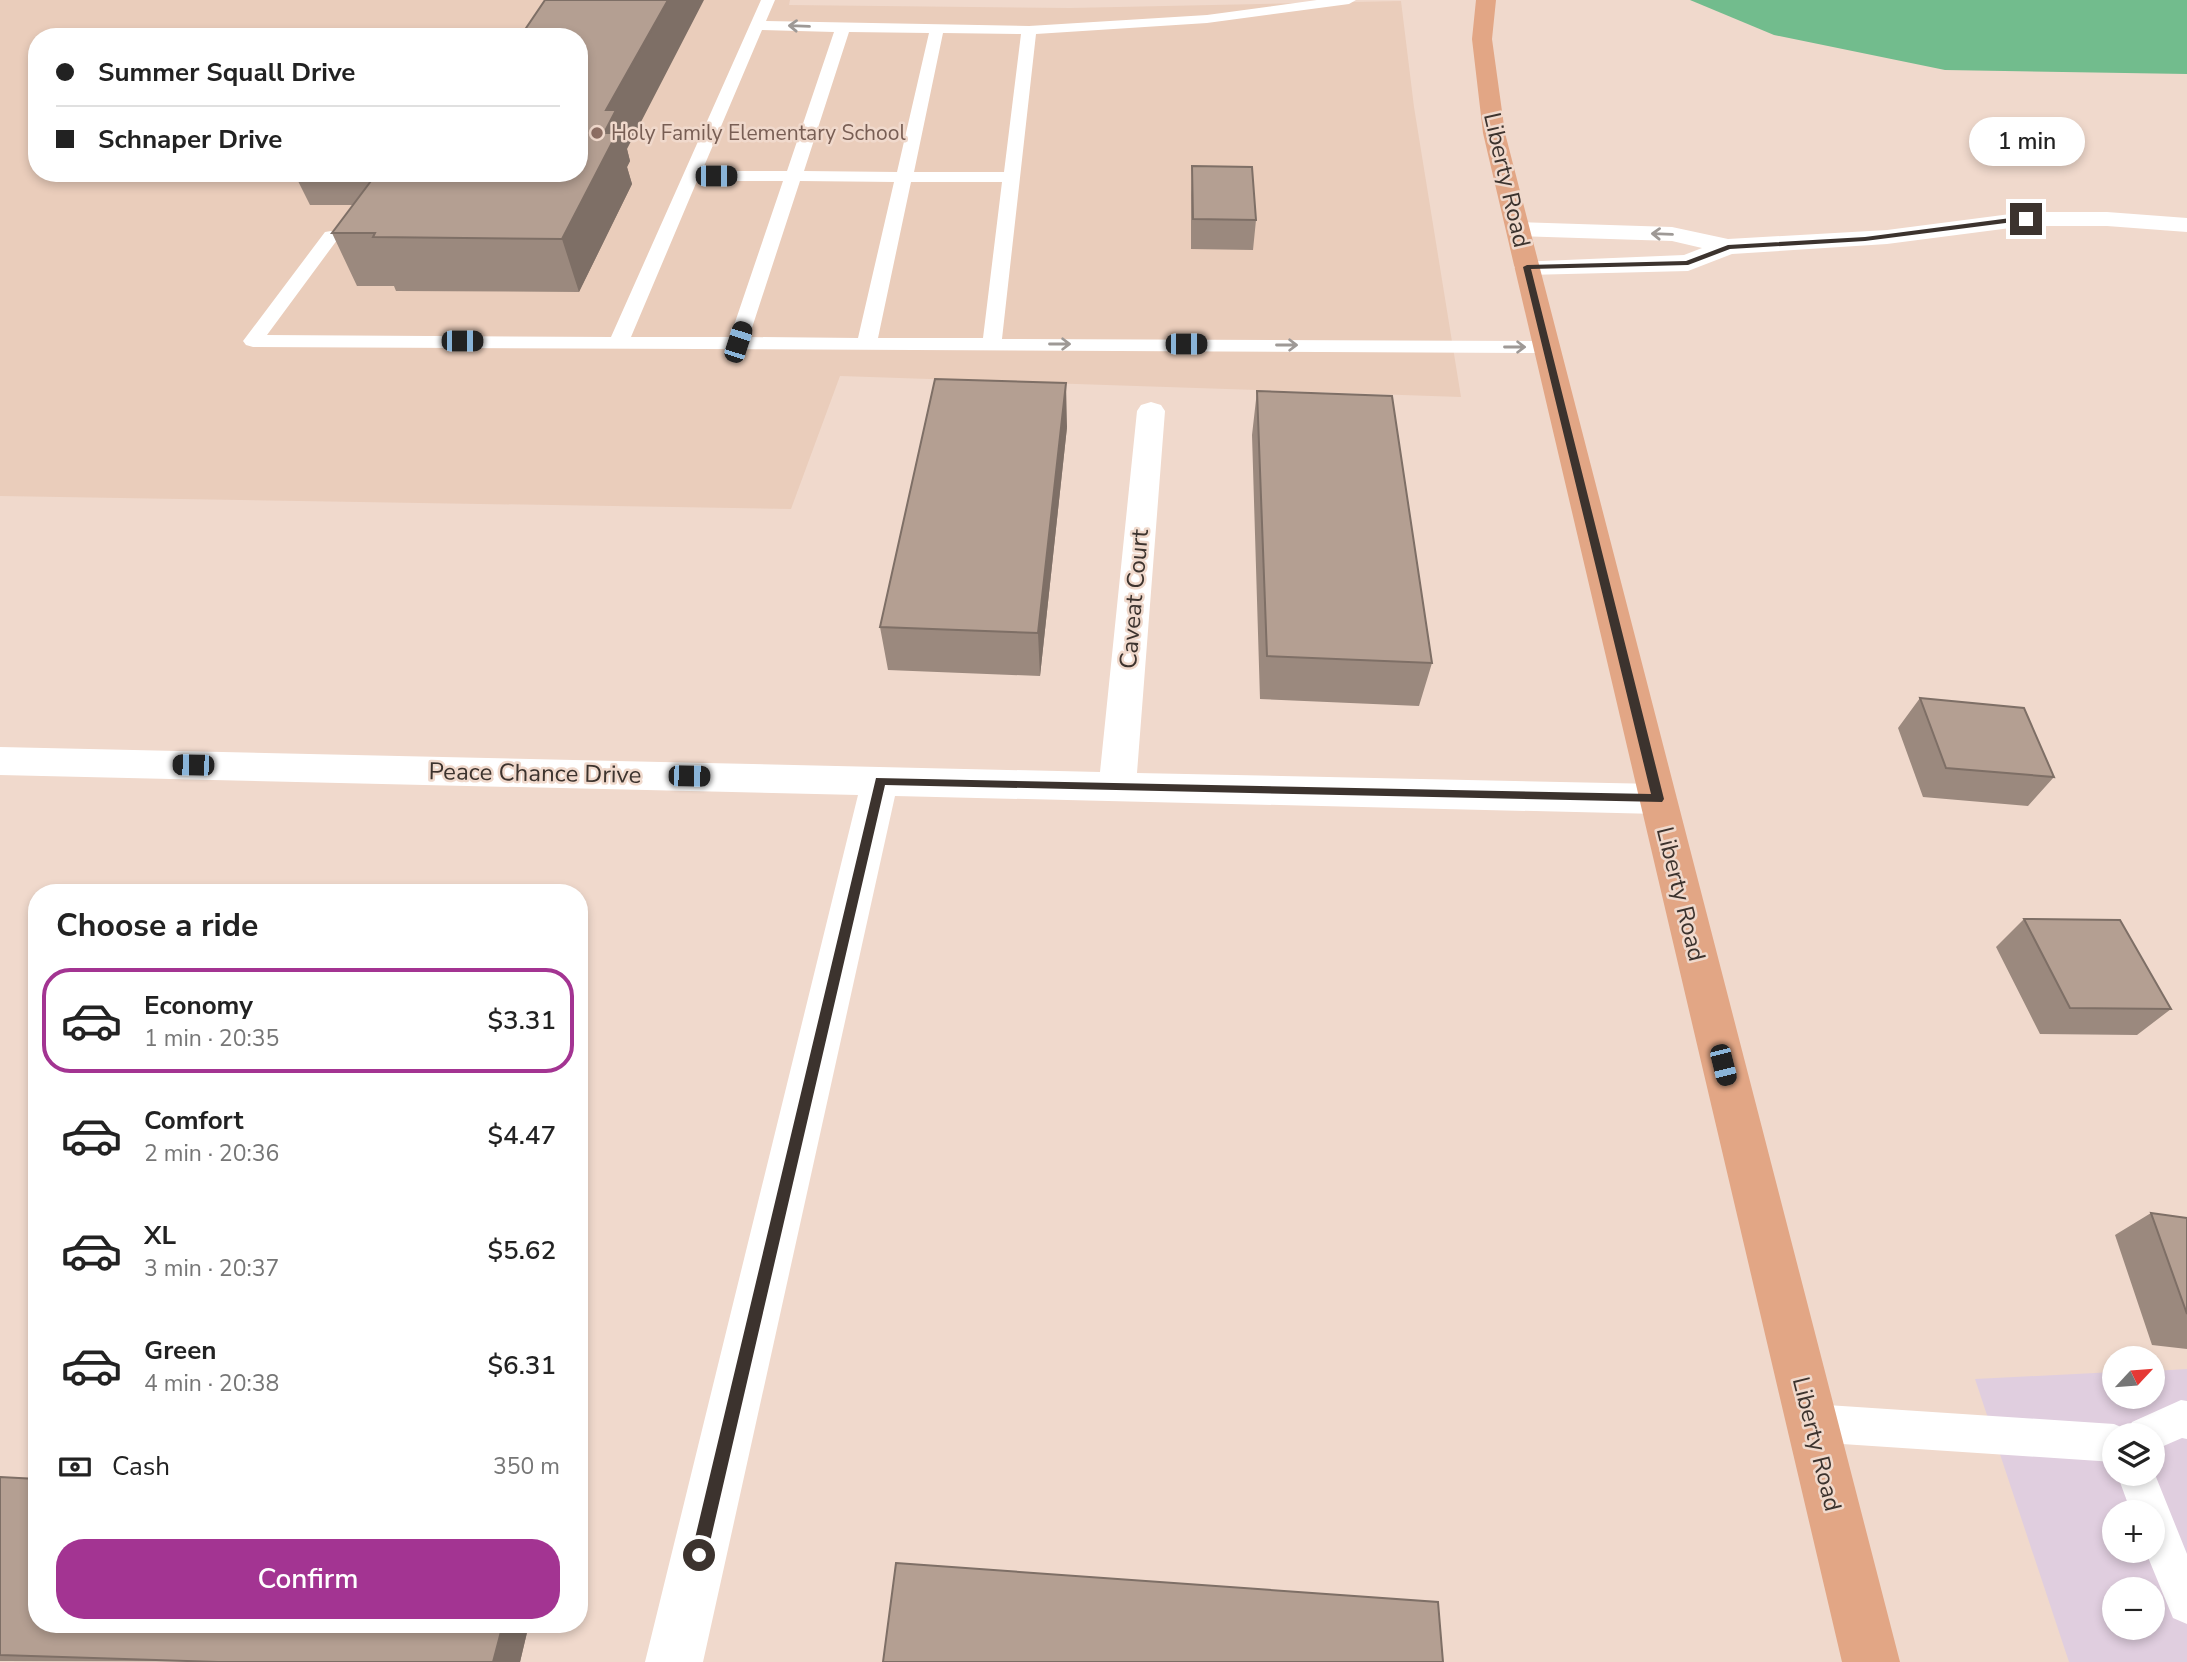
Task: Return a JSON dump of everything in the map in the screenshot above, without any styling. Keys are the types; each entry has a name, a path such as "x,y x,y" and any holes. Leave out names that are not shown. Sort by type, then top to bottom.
{"main road":[{"name":"Liberty Road","path":"1486,0 1482,39 1494,133 1871,1662"}],"street":[{"path":"1518,229 1672,234 1728,247 1876,238 2026,219 2106,219 2187,225"},
{"path":"1527,267 1688,263 1728,247"},
{"name":"Caveat Court","path":"1117,786 1151,411"},
{"name":"Peace Chance Drive","path":"0,761 1658,799"},
{"path":"674,1662 880,781"}],"lane":[{"path":"620,341 768,0"},
{"path":"755,25 1029,30 1207,19 1349,0"},
{"path":"738,342 843,28"},
{"path":"867,342 937,29"},
{"path":"992,343 1029,30"},
{"path":"690,176 1012,177"},
{"path":"331,236 253,341 1547,347"},
{"path":"2165,1426 2180,1419 2187,1420"},
{"path":"1812,1423 2102,1442"},
{"path":"2165,1548 2187,1605"}],"shaded area":[{"path":"0,0 790,0 789,5 1070,8 1401,1 1414,107 1461,397 840,376 791,509 0,496"},
{"path":"2187,1369 2187,1662 2069,1662 1975,1379 2102,1373 2102,1409 2165,1409 2165,1370"}],"green space":[{"path":"1690,0 2187,0 2187,74 1945,70 1774,35"}],"building":[{"path":"545,0 668,0 606,110 616,110 604,133 617,133 562,239 373,237 375,233 332,233 370,182 588,182 588,28 526,28"},
{"path":"1192,166 1252,167 1256,220 1193,219"},
{"path":"935,379 1066,383 1038,633 880,627"},
{"path":"1257,391 1392,396 1432,663 1267,656"},
{"path":"1920,698 2024,708 2054,777 1946,768"},
{"path":"2024,919 2120,920 2171,1009 2070,1008"},
{"path":"2151,1213 2187,1218 2187,1314"},
{"path":"0,1477 28,1479 28,1633 501,1633 493,1662 218,1662 0,1655"},
{"path":"896,1563 1438,1602 1443,1662 883,1662"}],"place":[{"name":"Holy Family Elementary School","path":"597,133"}],"route":[{"path":"699,1555 880,781 1658,799 1527,267 1688,263 1728,247 1887,237 2026,219"}]}
